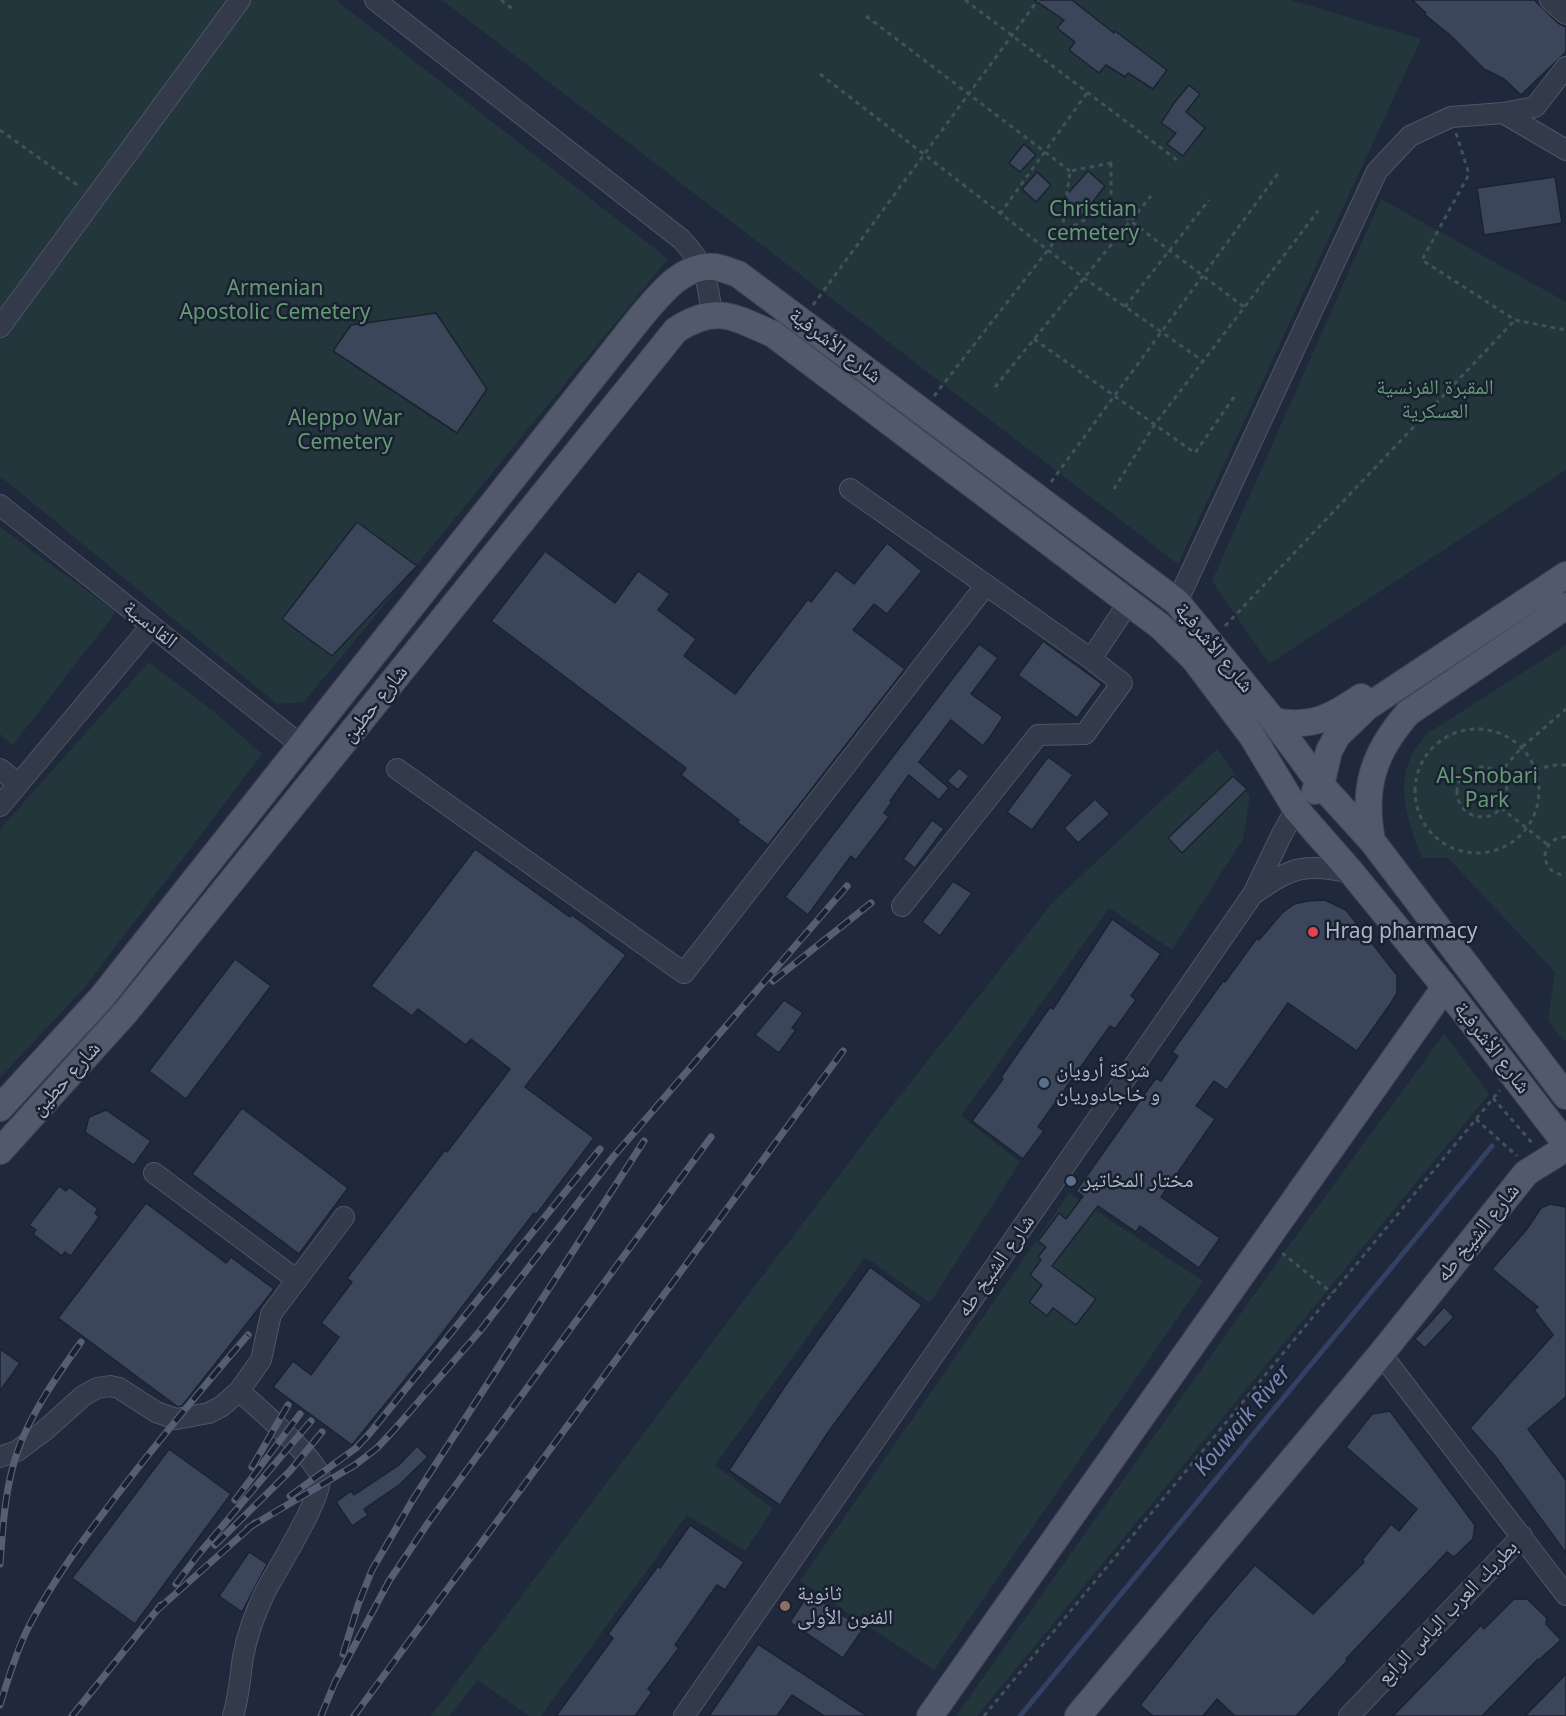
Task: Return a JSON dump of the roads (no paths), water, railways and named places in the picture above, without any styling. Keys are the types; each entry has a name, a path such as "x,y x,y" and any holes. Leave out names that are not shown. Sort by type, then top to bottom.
{"main road":[{"name":"شارع الأشرفية","path":"703,267 717,267 738,274 1177,602 1274,721 1322,785 1372,841 1566,1096"},
{"name":"شارع حطين","path":"0,1108 102,997 639,319 666,288 680,276 703,267"},
{"name":"شارع الأشرفية","path":"712,314 734,317 773,334 1129,602 1160,626 1194,659 1252,736 1296,808 1445,987 1512,1074 1553,1156"},
{"name":"شارع حطين","path":"0,1151 126,1012 676,330 691,321 712,314"},
{"path":"1296,808 1322,785 1329,751 1337,736 1367,707 1566,575"},
{"path":"1372,841 1368,818 1368,795 1372,772 1393,730 1408,712 1566,606"},
{"path":"1274,721 1292,724 1310,723 1327,718 1399,674 1442,658"},
{"path":"930,1716 1445,987"},
{"name":"شارع الشيخ طه","path":"1078,1716 1381,1354 1526,1173 1553,1156"}],"street":[{"path":"0,327 240,0"},
{"path":"375,0 681,239 703,267 712,314"},
{"path":"1550,0 1566,14"},
{"path":"1177,602 1377,171 1410,136 1451,117 1503,113 1535,106 1566,67"},
{"path":"1503,113 1566,150"},
{"path":"850,489 1122,683 1085,734 1038,735 902,906"},
{"name":"القادسية","path":"0,505 301,745"},
{"path":"397,769 684,973 986,585"},
{"path":"1091,659 1129,602"},
{"path":"0,806 151,626"},
{"path":"0,769 18,784"},
{"name":"شارع الشيخ طه","path":"684,1716 1253,894 1296,808"},
{"path":"1253,894 1278,877 1300,868 1319,866 1352,873"},
{"path":"154,1173 297,1280"},
{"path":"0,1457 17,1451 44,1431 83,1396 98,1388 110,1386 119,1388 156,1412 176,1419 209,1413 222,1406 239,1391 261,1360 271,1314 344,1217"},
{"path":"1381,1354 1566,1594"},
{"path":"233,1716 250,1630 264,1594 310,1508 320,1481 320,1474 304,1454 239,1391"},
{"name":"بطريك العرب الياس الرابع","path":"1349,1716 1522,1536"}],"waterway":[{"name":"Kouwaik River","path":"1020,1716 1492,1146"}],"railway":[{"path":"248,1528 355,1465 377,1448 393,1431 480,1331 613,1157 847,886"},
{"path":"773,981 871,903"},
{"path":"354,1716 843,1051"},
{"path":"321,1716 335,1682 389,1581 428,1523 711,1137"},
{"path":"343,1654 358,1605 372,1570 412,1501 644,1141"},
{"path":"290,1496 356,1448 370,1433 600,1149"},
{"path":"0,1705 24,1637 59,1576 133,1474 248,1335"},
{"path":"0,1564 7,1492 18,1450 38,1408 81,1342"},
{"path":"252,1467 288,1405"},
{"path":"235,1500 300,1414"},
{"path":"176,1584 311,1421"},
{"path":"215,1545 290,1471 322,1432"},
{"path":"156,1611 255,1523"},
{"path":"72,1716 161,1605"}],"place":[{"name":"Hrag pharmacy","path":"1313,932"},
{"name":"شركة أرويان و خاجادوريان","path":"1044,1083"},
{"name":"مختار المخاتير","path":"1071,1181"},
{"name":"ثانوية الفنون الأولى","path":"785,1606"}],"park label":[{"name":"Christian cemetery","path":"1093,222"},
{"name":"Armenian Apostolic Cemetery","path":"275,301"},
{"name":"المقبرة الفرنسية العسكرية","path":"1435,400"},
{"name":"Aleppo War Cemetery","path":"345,431"},
{"name":"Al-Snobari Park","path":"1487,789"}]}
